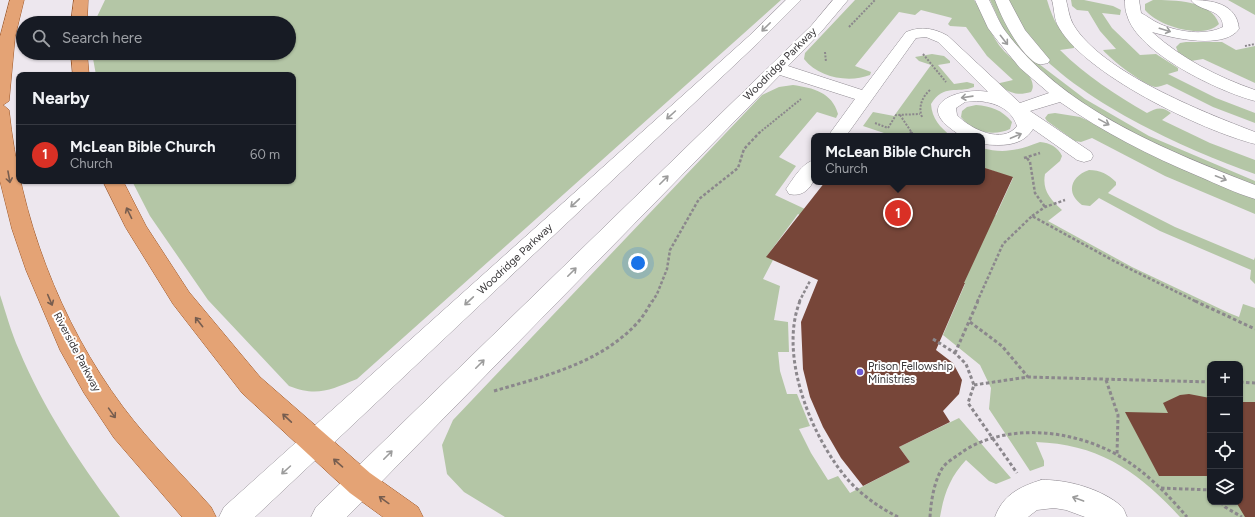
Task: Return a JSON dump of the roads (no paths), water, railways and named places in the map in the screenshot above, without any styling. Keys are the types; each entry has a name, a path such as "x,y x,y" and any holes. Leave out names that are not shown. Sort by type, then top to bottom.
{"main road":[{"path":"0,101 3,57 17,0"},
{"path":"80,16 81,0"},
{"path":"80,60 82,72"},
{"name":"Riverside Parkway","path":"0,110 1,130 10,187 30,253 62,328 85,371 114,416 201,517"},
{"path":"115,184 137,228 191,310 251,385 360,483 408,517"}],"street":[{"name":"Woodridge Parkway","path":"234,517 754,39 794,0"},
{"name":"Woodridge Parkway","path":"326,517 816,29 841,0"},
{"path":"982,0 995,27 1010,47 1030,68 1064,96 1096,117 1145,144 1255,192"},
{"path":"1002,0 1010,20 1024,41 1043,61 1074,87 1106,108 1152,134 1186,150 1255,177"},
{"path":"1059,0 1059,8 1069,29 1085,48 1114,71 1146,91 1174,105 1255,138"},
{"path":"1129,4 1138,18 1164,30 1191,36 1208,36 1223,34 1231,29 1232,22 1219,9 1198,0"},
{"path":"1129,4 1143,32 1183,62 1204,75 1255,96"},
{"path":"839,133 910,38 918,32 931,32 943,39 1017,110 1026,126 1023,133 1008,139 985,138"},
{"path":"776,68 866,98"},
{"path":"1017,110 1064,96"},
{"path":"971,133 956,126 950,119 948,112 950,104 954,100 963,97 988,98 1005,103 1017,110 1084,156"},
{"path":"796,189 811,170"},
{"path":"1010,517 1024,500 1043,494 1074,497 1099,508 1112,517"}],"place":[{"name":"McLean Bible Church","path":"898,213"},
{"name":"Prison Fellowship Ministries","path":"860,372"}]}
